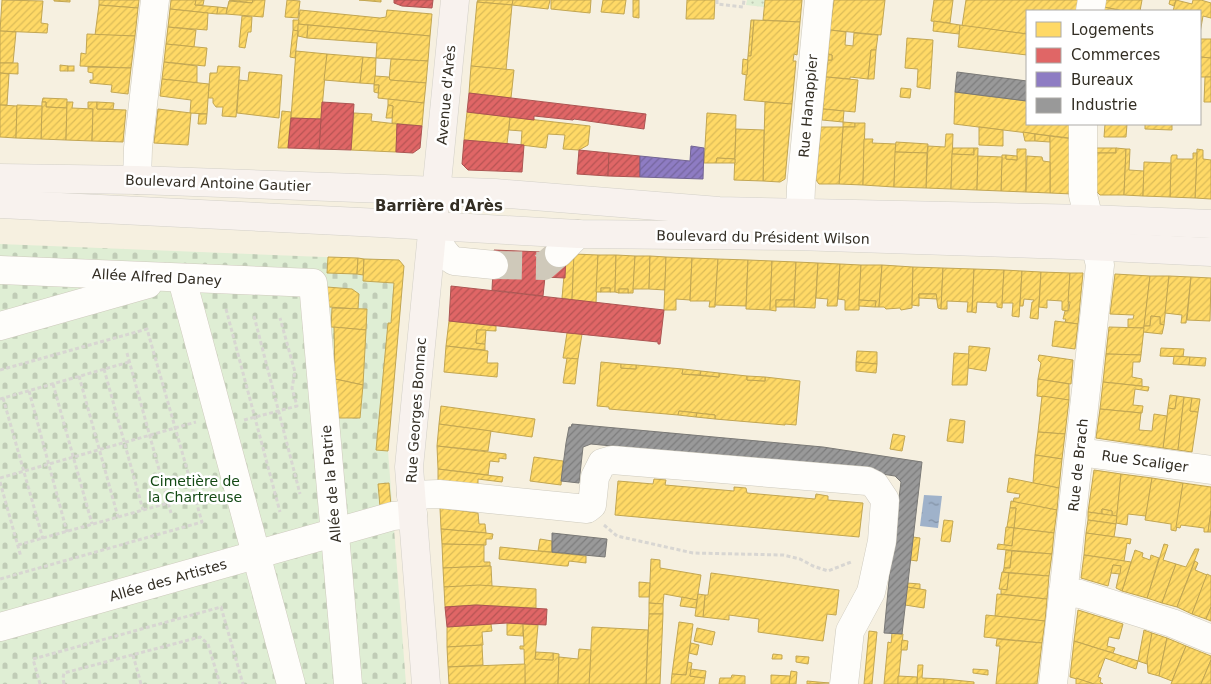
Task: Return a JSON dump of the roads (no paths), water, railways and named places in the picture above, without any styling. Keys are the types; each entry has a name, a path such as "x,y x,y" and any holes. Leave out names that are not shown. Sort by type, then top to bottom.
{"main road":[{"name":"Avenue d'Arès","path":"432,227 455,0"},
{"name":"Boulevard Antoine Gautier","path":"0,178 137,180 436,190"},
{"name":"Boulevard du Président Wilson","path":"436,190 719,211 1089,219 1211,224"},
{"path":"0,204 380,222 432,227 471,215 493,212 607,216 719,211"},
{"name":"Boulevard du Président Wilson","path":"432,227 578,234 796,236 1095,246 1211,252"},
{"name":"Rue Georges Bonnac","path":"426,684 409,468 432,227"}],"street":[{"path":"137,180 138,148 155,0"},
{"name":"Rue Hanappier","path":"800,213 819,0"},
{"path":"1083,125 1083,195 1095,246"},
{"path":"432,227 444,251 454,261 494,264 486,251 481,229"},
{"path":"559,253 578,234"},
{"name":"Rue de Brach","path":"1053,684 1100,265 1095,246"},
{"name":"Allée Alfred Daney","path":"0,270 313,283"},
{"path":"0,326 170,277 183,283 292,684"},
{"name":"Allée de la Patrie","path":"313,283 348,684"},
{"name":"Rue Scaliger","path":"1079,452 1211,470"},
{"name":"Allée des Artistes","path":"0,627 335,534 393,516 412,505 439,494 587,509 592,505 595,477 598,470 602,463 612,460 867,481 876,485 885,500 882,541 871,592 850,631 844,684"},
{"path":"1063,592 1080,594 1144,614 1211,639"}],"water":[{"path":"924,495 942,496 938,528 920,526"}],"tunnel":[{"path":"494,265 544,266 559,253"}],"district":[{"name":"Barrière d'Arès","path":"439,206"}],"park label":[{"name":"Cimetière de la Chartreuse","path":"195,490"}]}
